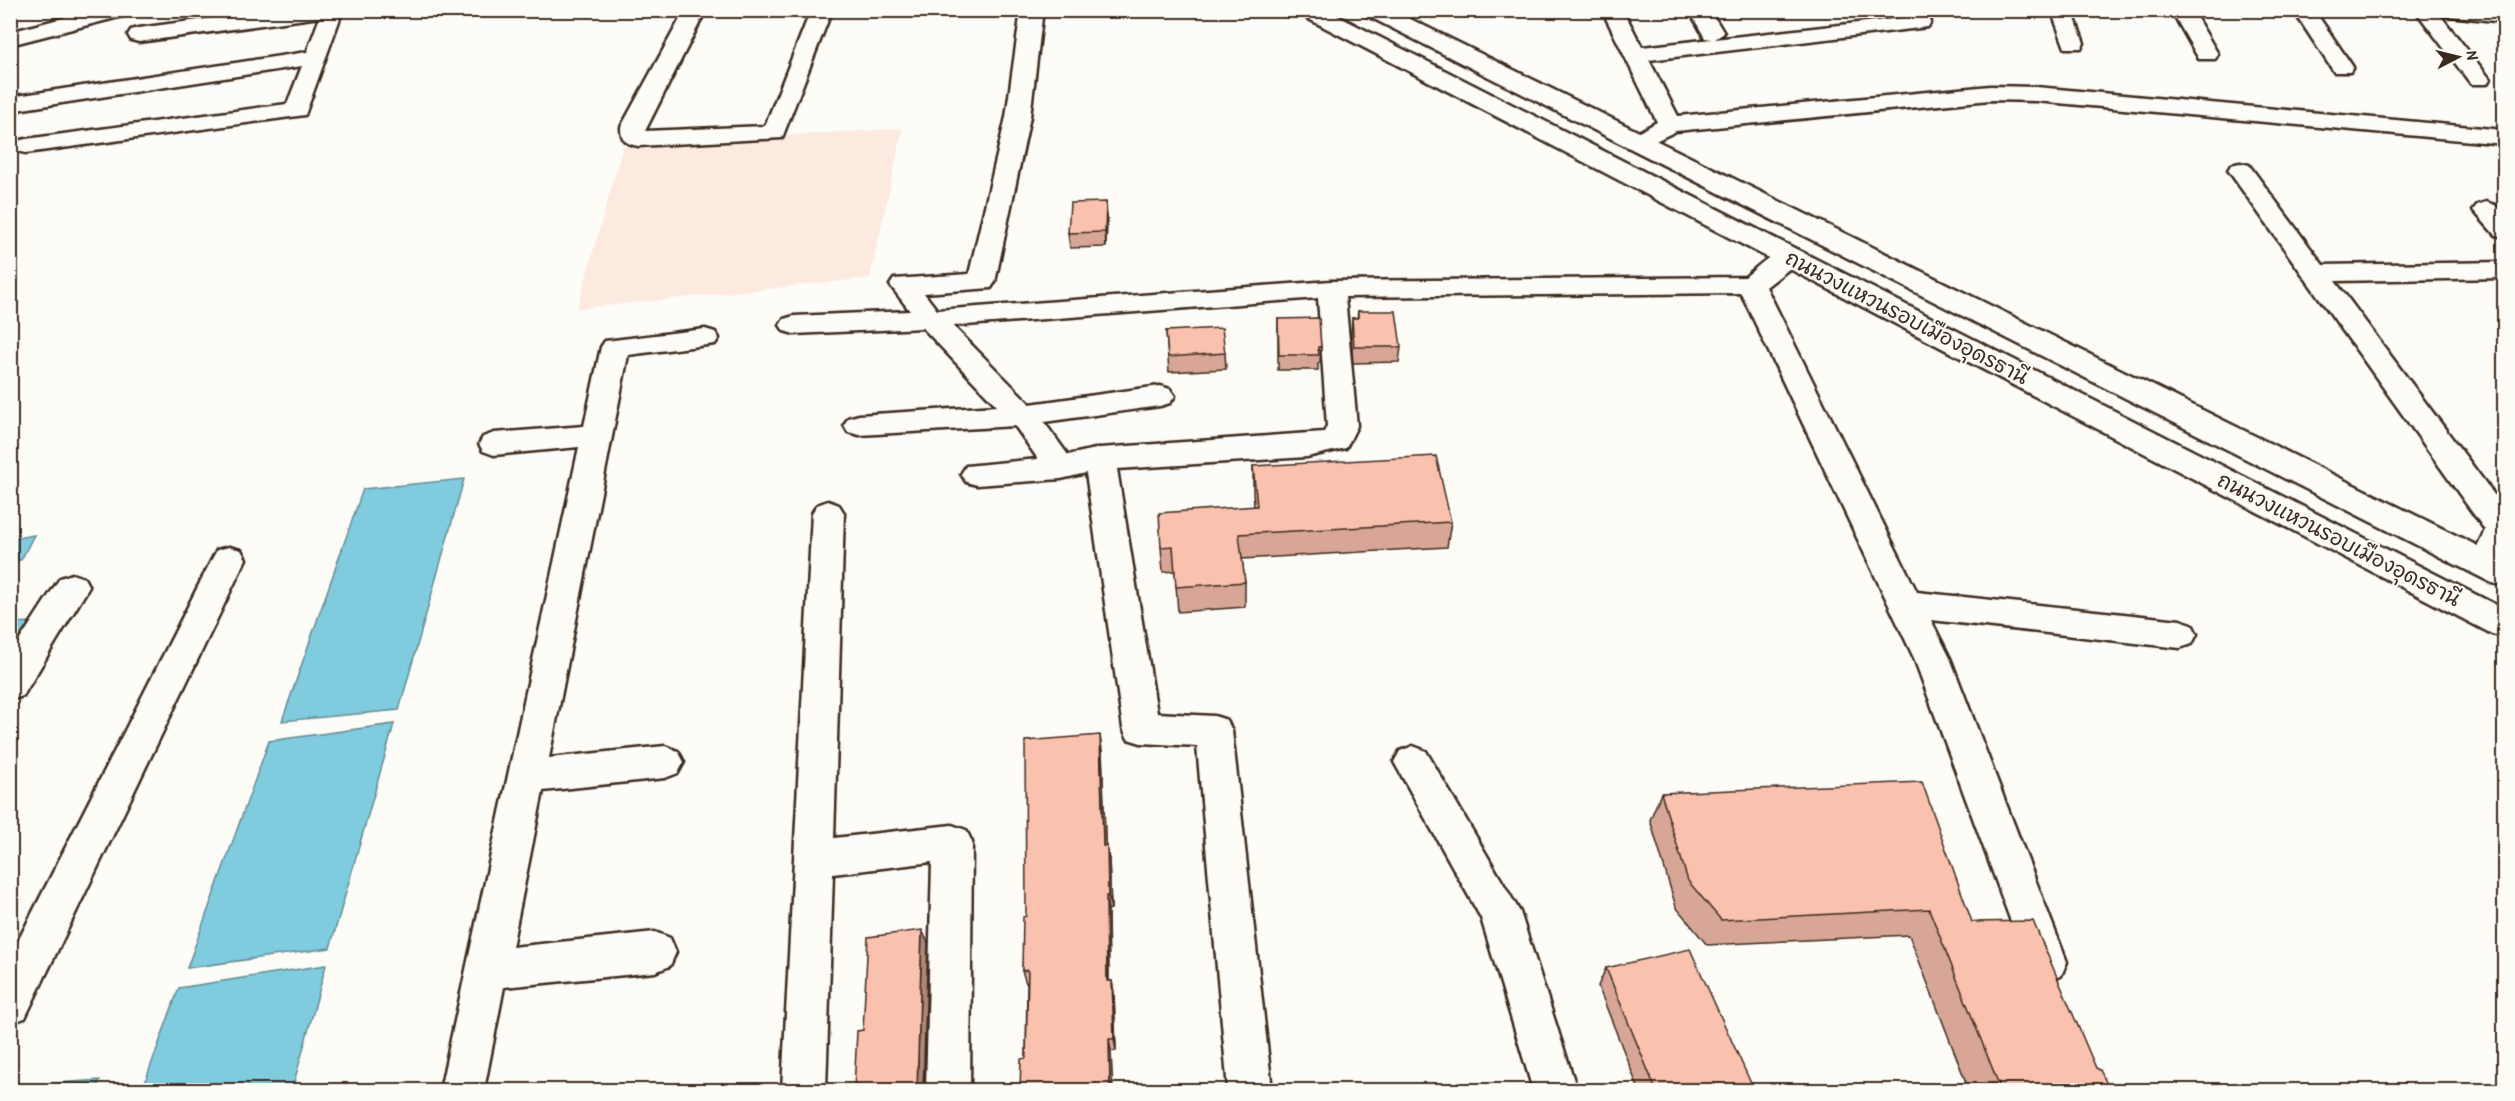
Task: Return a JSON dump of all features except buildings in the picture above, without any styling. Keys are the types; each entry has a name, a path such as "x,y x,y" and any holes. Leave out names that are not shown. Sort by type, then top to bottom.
{"street":[{"path":"10,39 119,10"},
{"path":"139,35 323,10"},
{"path":"26,146 297,110 333,10"},
{"path":"696,10 633,127 633,136 638,139 774,132 822,10"},
{"path":"1032,10 1018,117 981,282 904,285 930,319 1023,415 1061,468"},
{"name":"ถนนวงแหวนรอบเมืองอุดรธานี","path":"1309,10 2505,624"},
{"name":"ถนนวงแหวนรอบเมืองอุดรธานี","path":"1374,10 2495,569"},
{"path":"1612,10 1670,124"},
{"path":"1699,10 1713,33"},
{"path":"2061,10 2073,43"},
{"path":"2181,10 2207,54"},
{"path":"2303,10 2342,67"},
{"path":"2425,10 2478,79"},
{"path":"2448,10 2505,16"},
{"path":"1634,55 1932,16"},
{"path":"10,104 317,57"},
{"path":"1639,142 1670,124 1990,93 2036,94 2505,137"},
{"path":"2240,170 2502,529 2495,569"},
{"path":"2486,210 2505,229"},
{"path":"794,325 930,319 1331,289 1750,285 1789,256"},
{"path":"2315,273 2505,270"},
{"path":"1750,285 1932,658 2057,991"},
{"path":"978,474 1061,468 1100,459 1307,446 1335,441 1342,426 1331,289"},
{"path":"462,1090 615,347 705,338"},
{"path":"859,425 1023,415 1160,396"},
{"path":"494,444 598,435"},
{"path":"1100,459 1141,728 1214,731 1250,1090"},
{"path":"804,1090 816,858 828,513"},
{"path":"10,1003 228,559"},
{"path":"10,686 72,587"},
{"path":"1905,604 2180,633"},
{"path":"526,777 666,762"},
{"path":"1413,762 1500,912 1555,1090"},
{"path":"816,858 952,842 948,1090"},
{"path":"487,969 655,952"}],"shaded area":[{"path":"903,128 870,278 577,309 623,146"}],"water":[{"path":"464,479 399,710 282,721 363,489"},
{"path":"34,535 21,560 11,561 11,539"},
{"path":"32,622 11,656 11,623"},
{"path":"394,724 330,948 187,968 269,741"},
{"path":"326,965 292,1090 142,1090 179,988"},
{"path":"100,1080 96,1090 11,1090 11,1086"}]}
